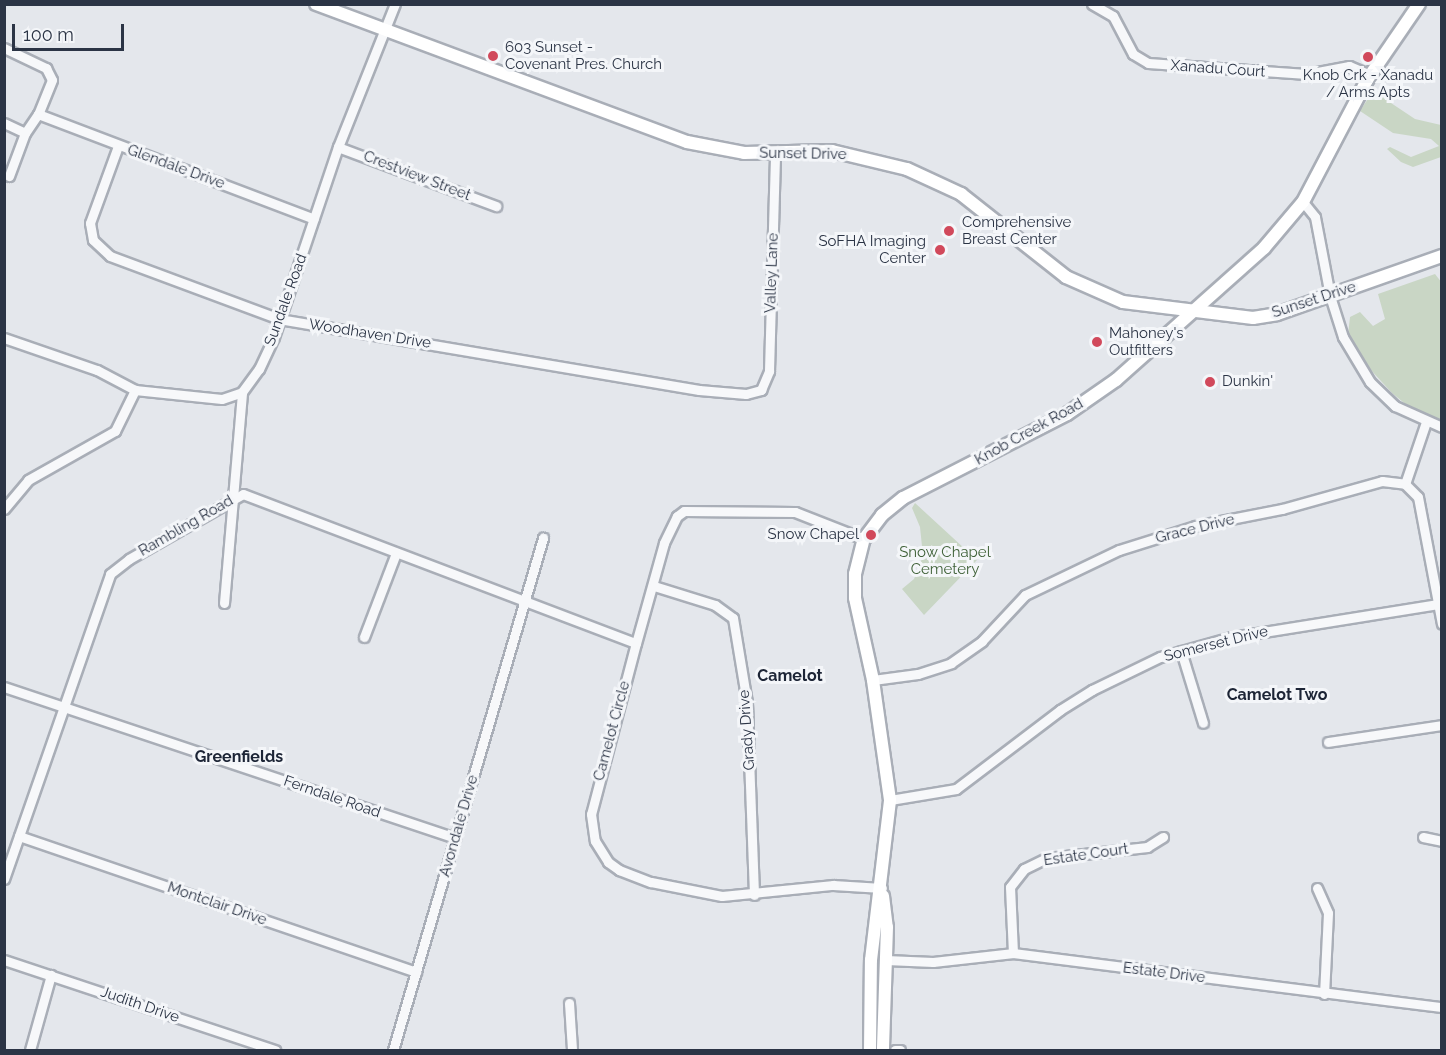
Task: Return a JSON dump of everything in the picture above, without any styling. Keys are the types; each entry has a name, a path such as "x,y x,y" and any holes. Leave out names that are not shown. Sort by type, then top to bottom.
{"main road":[{"name":"Sunset Drive","path":"316,4 687,142 731,151 831,152 908,169 960,194 1042,260 1106,297 1189,312 1253,318 1330,296 1441,258"},
{"name":"Knob Creek Road","path":"870,1050 870,982 874,926 882,888 890,800 873,680 854,587 864,539 882,515 903,498 1091,398 1264,248 1303,202 1370,75 1419,4"},
{"name":"Knob Creek Road","path":"882,888 886,960 884,1050"},
{"path":"870,982 876,967 886,960 876,945 874,926"}],"street":[{"name":"Sundale Road","path":"224,603 230,501 242,392 267,354 338,147 395,4"},
{"name":"Xanadu Court","path":"1092,4 1113,16 1133,54 1148,63 1307,74 1349,66 1370,75"},
{"path":"4,48 51,73 52,80 38,114 25,132 9,176"},
{"name":"Glendale Drive","path":"38,114 314,219"},
{"path":"4,123 25,132"},
{"name":"Woodhaven Drive","path":"118,146 92,214 90,231 98,247 110,256 279,319 699,390 746,394 761,390"},
{"name":"Crestview Street","path":"338,147 496,206"},
{"name":"Valley Lane","path":"761,390 769,371 775,153"},
{"path":"1303,202 1315,217 1330,296 1343,337 1370,382 1395,406 1426,422 1442,427"},
{"path":"4,338 97,370 135,390 222,399 242,392"},
{"path":"4,509 7,498 46,469 115,432 135,390"},
{"path":"1426,422 1405,484 1421,508 1442,624"},
{"name":"Grace Drive","path":"873,680 918,674 951,663 982,641 1025,595 1119,550 1196,526 1282,509 1382,481 1405,484"},
{"name":"Rambling Road","path":"4,879 110,573 129,559 243,494 636,643"},
{"name":"Camelot Circle","path":"864,539 795,512 684,511 669,529 636,643 593,798 592,829 600,852 619,870 651,882 722,896 833,885 882,888"},
{"name":"Avondale Drive","path":"393,1050 543,538"},
{"path":"364,637 396,552"},
{"name":"Grady Drive","path":"654,586 716,605 733,618 747,703 754,894"},
{"name":"Somerset Drive","path":"890,800 956,789 1092,690 1160,657 1232,637 1438,604"},
{"path":"1181,651 1203,723"},
{"name":"Ferndale Road","path":"4,687 455,838"},
{"path":"1328,742 1442,725"},
{"name":"Montclair Drive","path":"19,836 416,972"},
{"name":"Estate Court","path":"1013,953 1010,887 1024,869 1047,858 1148,847 1163,837"},
{"path":"1423,837 1442,841"},
{"path":"1317,888 1328,913 1329,939 1324,994"},
{"name":"Estate Drive","path":"886,960 933,962 1013,953 1324,994 1442,1007"},
{"name":"Judith Drive","path":"4,960 275,1050"},
{"path":"30,1050 51,975"},
{"path":"568,1003 572,1050"},
{"path":"895,1050 900,1050"}],"green space":[{"path":"1373,91 1415,119 1441,125 1441,157 1413,167 1401,162 1387,149 1390,147 1411,157 1439,146 1431,139 1393,133 1360,111"},
{"path":"1435,274 1442,283 1441,421 1409,407 1392,393 1370,369 1348,335 1350,317 1360,312 1373,326 1385,319 1378,294"},
{"name":"Snow Chapel Cemetery","path":"915,503 977,560 924,615 902,589 914,579 923,556 920,527 912,508"}],"place":[{"name":"603 Sunset - Covenant Pres. Church","path":"493,56"},
{"name":"Knob Crk - Xanadu / Arms Apts","path":"1368,57"},
{"name":"Comprehensive Breast Center","path":"949,231"},
{"name":"SoFHA Imaging Center","path":"940,250"},
{"name":"Mahoney's Outfitters","path":"1097,342"},
{"name":"Dunkin'","path":"1210,382"},
{"name":"Snow Chapel","path":"871,535"}],"district":[{"name":"Camelot","path":"790,676"},
{"name":"Camelot Two","path":"1277,695"},
{"name":"Greenfields","path":"239,757"}]}
